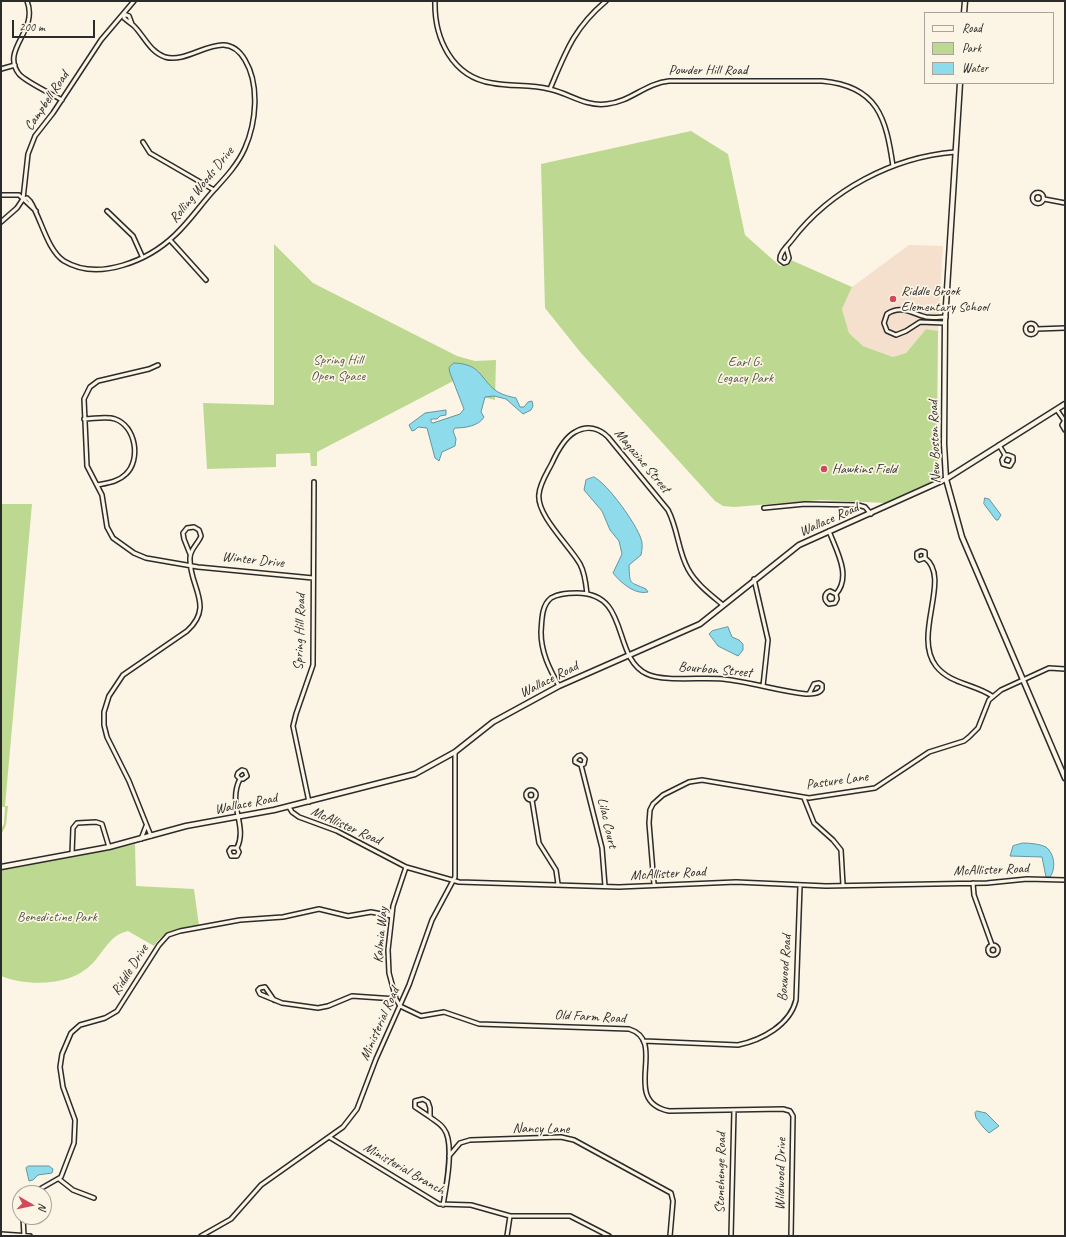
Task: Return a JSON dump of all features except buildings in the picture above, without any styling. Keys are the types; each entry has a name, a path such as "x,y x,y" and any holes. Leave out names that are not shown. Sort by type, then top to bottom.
{"street":[{"path":"26,1 29,18 27,27 14,51 15,65 22,76 62,100"},
{"name":"Campbell Road","path":"23,199 31,145 35,136 62,100 101,40 134,1"},
{"name":"Powder Hill Road","path":"435,1 436,24 442,42 450,57 461,70 475,79 487,83 537,86 550,89 584,102 606,105 625,100 650,85 663,82 822,81 838,83 850,87 864,95 878,109 887,127 893,166"},
{"path":"550,89 576,32 588,17 606,1"},
{"path":"964,12 965,1"},
{"name":"Rolling Woods Drive","path":"23,199 27,198 30,201 55,252 59,257 70,264 89,268 121,266 170,240 187,223 236,164 249,138 255,100 247,64 240,54 223,45 209,46 181,58 163,56 153,49 132,24 124,18 124,14"},
{"path":"1,69 15,65"},
{"name":"New Boston Road","path":"960,84 945,323 944,444 946,479 962,537 1065,778"},
{"path":"143,142 150,153 214,190"},
{"path":"786,247 789,258 788,261 784,263 779,257 786,247 811,218 832,199 893,166 926,155 955,152"},
{"path":"1,194 16,194 23,199 17,208 1,222"},
{"path":"1044,199 1065,203"},
{"path":"107,211 133,236 142,256"},
{"path":"170,240 206,280"},
{"path":"945,323 920,322 906,332 896,335 887,331 884,326 887,314 897,310 913,311 926,317 946,317"},
{"path":"1037,329 1065,328"},
{"path":"84,419 108,418 117,420 128,427 133,439 133,461 127,473 116,480 97,484 89,472 86,460 84,419 84,399 88,390 95,383 158,365"},
{"name":"Wallace Road","path":"1,867 109,847 186,826 289,807 409,777 455,752 493,722 559,686 629,654 692,628 708,618 754,579 800,545 946,479 1065,404"},
{"path":"1057,410 1064,420 1062,425 1065,430"},
{"name":"Magazine Street","path":"588,594 585,576 580,564 544,514 539,502 539,495 545,476 564,442 579,430 592,428 598,429 608,437 668,510 674,522 688,569 723,606"},
{"path":"999,445 1005,456"},
{"name":"Spring Hill Road","path":"309,802 294,726 296,714 312,667 314,482"},
{"name":"Winter Drive","path":"97,484 103,501 107,527 118,543 134,554 146,558 190,566 313,578"},
{"path":"764,508 805,504 858,505 865,507 871,514"},
{"path":"151,836 129,781 107,737 104,725 104,712 109,696 123,675 187,631 196,622 200,603 190,566 190,554 183,533 187,528 194,526 199,530 201,536 190,554"},
{"path":"829,531 844,575 841,587 836,594 838,597 835,603 829,604 826,601 826,593 833,591 836,594"},
{"path":"925,558 930,563 934,579 935,592 927,636 928,649 933,661 946,676 983,690 992,696 1001,690 1049,668 1065,670"},
{"path":"754,579 768,640 763,686"},
{"path":"559,686 542,648 543,612 549,600 554,596 566,593 588,594 604,601 612,611 629,654"},
{"name":"Bourbon Street","path":"629,654 635,664 649,675 722,679 809,694"},
{"path":"817,682 822,685 820,692 809,694 814,684 817,682"},
{"name":"Pasture Lane","path":"654,884 649,816 653,804 663,795 689,782 702,780 804,798 876,788 929,752 964,741 978,728 992,696"},
{"name":"Ministerial Road","path":"201,1236 231,1219 266,1180 329,1137 348,1122 357,1109 373,1065 414,972 432,920 453,881 456,866 455,752"},
{"name":"Lilac Court","path":"581,765 602,848 605,886"},
{"path":"237,848 240,836 235,794 240,779"},
{"path":"804,798 814,823 833,840 841,850 843,885"},
{"path":"532,800 539,843 556,870 558,884"},
{"name":"McAllister Road","path":"289,807 292,812 299,817 337,831 406,867 453,881 516,885 558,884 605,886 736,882 800,886 973,883 1027,879 1065,880"},
{"path":"72,854 72,828 76,823 96,822 102,824 109,847"},
{"path":"141,839 146,826"},
{"name":"Kalmia Way","path":"400,1006 396,999 388,963 392,916 406,867"},
{"path":"973,883 974,895 992,945"},
{"name":"Boxwood Road","path":"644,1041 738,1045 774,1030 784,1022 792,1012 796,1000 800,886"},
{"name":"Riddle Drive","path":"58,1179 71,1156 76,1133 74,1116 64,1090 60,1074 61,1061 68,1039 73,1031 80,1025 105,1018 117,1011 165,937 180,930 240,920 283,917 319,909 348,916 371,912 392,916"},
{"path":"274,1000 265,987 258,990 260,994 274,1000 285,1004 321,1008 352,996 396,999"},
{"name":"Old Farm Road","path":"400,1006 421,1016 444,1012 479,1024 624,1028 636,1032 644,1041"},
{"path":"644,1041 647,1098 655,1107 670,1111 734,1110"},
{"path":"430,1117 428,1102 423,1099 415,1101 415,1106 446,1131 450,1164 443,1205"},
{"name":"Wildwood Drive","path":"734,1110 786,1109 791,1112 791,1236"},
{"name":"Stonehenge Road","path":"731,1236 734,1110"},
{"name":"Ministerial Branch","path":"329,1137 443,1205 471,1205 510,1216 570,1216 609,1236"},
{"name":"Nancy Lane","path":"449,1156 460,1143 470,1140 568,1138 577,1141 666,1189 672,1196 670,1236"},
{"path":"47,1185 58,1179 73,1190 94,1198"},
{"path":"507,1236 510,1216"},
{"path":"23,1225 24,1236"},
{"path":"1,1234 30,1236"}],"shaded area":[{"name":"Riddle Brook Elementary School","path":"909,245 943,246 938,331 926,329 906,353 893,357 863,346 849,333 842,309 852,287"}],"green space":[{"name":"Earl G. Legacy Park","path":"691,131 728,154 745,235 780,266 786,265 791,260 852,287 842,309 849,333 863,346 893,357 906,353 926,329 938,331 937,441 939,479 886,503 821,500 734,507 723,506 715,501 581,353 545,308 541,164"},
{"name":"Spring Hill Open Space","path":"274,244 313,283 457,356 475,361 496,360 495,400 471,394 459,378 317,452 317,466 311,466 310,453 276,454 276,467 207,469 203,403 274,405"},
{"path":"1,504 32,504 5,806 8,806 6,825 1,835 1,829 4,824 5,807 1,807"},
{"name":"Benedictine Park","path":"135,844 136,886 194,889 199,926 174,930 163,936 154,946 128,931 122,933 112,939 93,963 84,971 62,980 36,983 12,980 1,976 1,870"}],"water":[{"path":"454,363 470,366 475,369 495,390 516,398 520,407 524,407 528,402 532,401 533,406 531,410 523,414 506,399 494,396 485,397 481,412 484,417 482,420 479,423 467,427 455,428 453,431 456,439 455,446 442,452 439,461 435,458 427,428 418,427 412,431 409,425 425,413 446,410 446,415 440,416 437,419 431,419 431,422 433,423 460,414 464,409 450,373 449,368"},
{"path":"594,477 600,481 614,496 634,524 641,539 642,549 641,555 629,565 630,580 646,589 648,592 638,592 633,590 620,581 613,573 622,554 619,541 610,530 602,511 584,490 586,480"},
{"path":"985,498 989,499 1001,515 998,520 996,520 984,504"},
{"path":"728,627 732,637 739,640 743,644 743,650 738,656 718,646 709,634 712,631"},
{"path":"1023,843 1041,845 1049,850 1054,862 1050,877 1046,877 1042,857 1010,856 1013,846"},
{"path":"977,1111 986,1113 999,1126 989,1133 976,1118 975,1113"},
{"path":"29,1166 49,1166 53,1169 52,1173 38,1175 33,1180 29,1181 26,1168"}],"place":[{"name":"Riddle Brook Elementary School","path":"893,299"},
{"name":"Hawkins Field","path":"824,469"}]}
